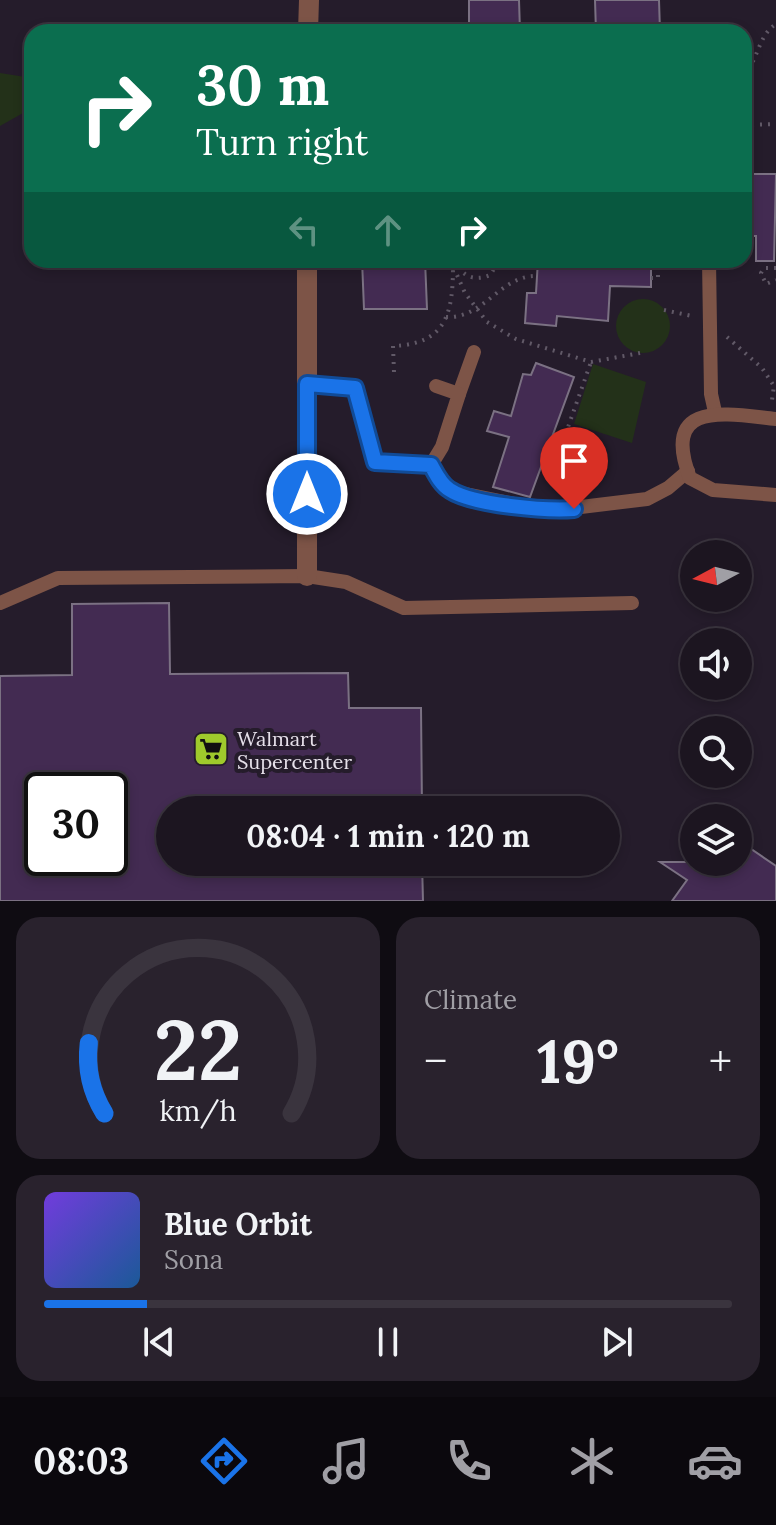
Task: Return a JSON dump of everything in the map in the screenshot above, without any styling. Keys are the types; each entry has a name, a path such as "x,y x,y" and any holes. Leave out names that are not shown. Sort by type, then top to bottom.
{"street":[{"path":"308,24 309,0"},
{"path":"307,268 307,576"}],"lane":[{"path":"709,268 711,394 715,412"},
{"path":"431,465 442,447 474,352"},
{"path":"307,384 355,388 375,462 431,465 451,491 548,511 647,499 668,488 688,471"},
{"path":"436,386 459,394"},
{"path":"773,419 715,412 692,423 684,436 683,450 690,478 713,490 776,495"},
{"path":"0,603 58,578 307,576 346,582 404,608 632,603"}],"path":[{"path":"752,66 765,32 776,24"},
{"path":"752,125 776,124"},
{"path":"775,266 764,268 761,277 766,284 776,280"},
{"path":"394,372 393,346 426,342 436,335 446,317 453,268"},
{"path":"455,268 469,277 484,278 497,268"},
{"path":"458,268 477,309 487,322 516,339 591,362 640,353"},
{"path":"651,278 658,278 658,268"},
{"path":"446,317 458,318 477,309 521,276 537,276"},
{"path":"664,310 710,324 762,368 774,386 773,419"},
{"path":"551,445 561,447 591,362"}],"green space":[{"path":"0,73 24,77 24,112 0,126"},
{"path":"643,299 662,307 670,326 662,345 643,353 624,345 616,326 624,307"},
{"path":"593,364 646,382 632,443 574,424"}],"building":[{"path":"469,0 519,0 520,24 469,24"},
{"path":"595,0 659,0 660,24 596,24"},
{"path":"752,174 776,174 774,261 756,261 756,236 752,236"},
{"path":"362,268 425,268 427,309 364,309"},
{"path":"538,268 651,268 651,287 610,286 608,321 557,316 556,326 525,323 527,293 536,293"},
{"path":"536,363 574,377 530,497 493,487 509,437 487,431 494,411 511,416 523,374 531,375"},
{"name":"Walmart Supercenter","path":"169,603 170,674 348,673 349,708 421,708 422,796 156,796 156,876 422,876 423,901 0,901 0,676 72,675 72,604"},
{"path":"752,850 776,866 776,901 672,901 687,880 681,876 752,876"},
{"path":"660,862 680,862 680,875"}],"place":[{"name":"Walmart Supercenter","path":"211,749"}],"route":[{"path":"307,494 307,384 355,388 363,407 375,462 431,465 451,491 507,505 548,511 574,509"}]}
